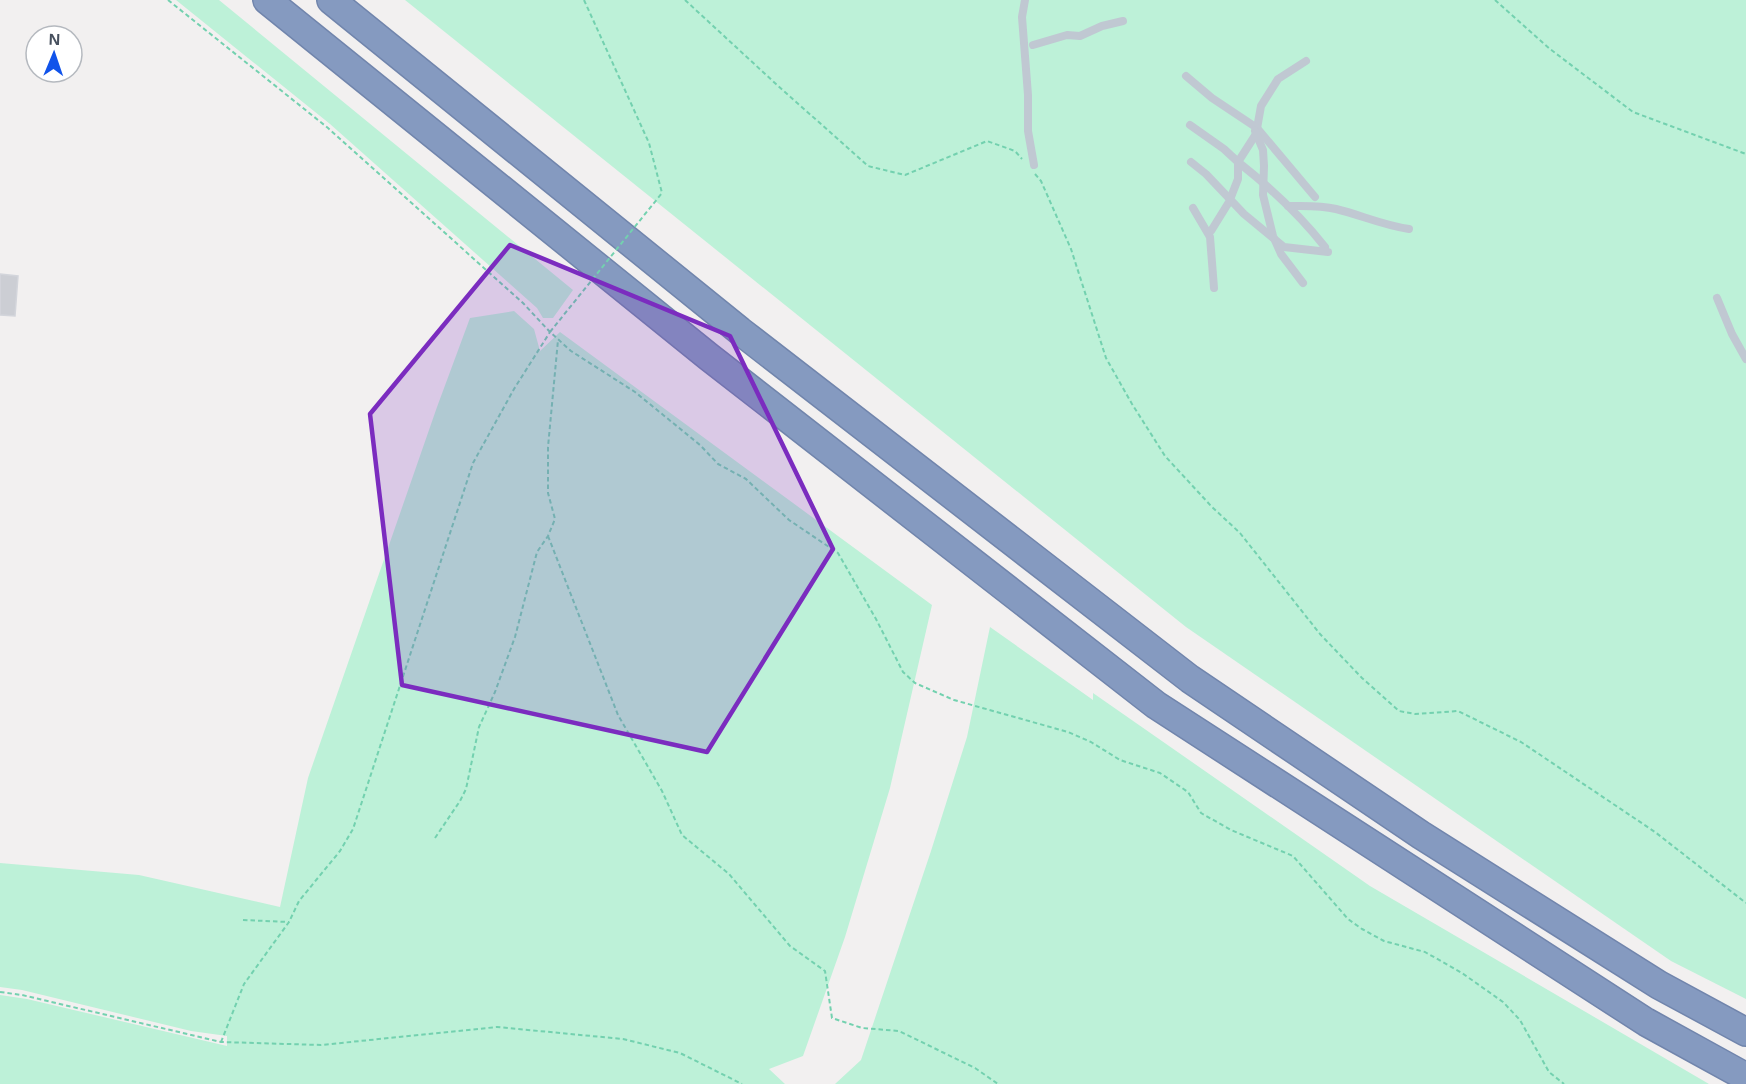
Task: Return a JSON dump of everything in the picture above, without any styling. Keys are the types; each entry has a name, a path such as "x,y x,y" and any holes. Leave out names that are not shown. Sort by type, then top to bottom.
{"highway":[{"path":"267,0 710,357 1156,705 1646,1022 1746,1077"},
{"path":"331,0 740,331 1190,679 1420,835 1659,985 1746,1032"}],"lane":[{"path":"1025,0 1022,17 1032,168"},
{"path":"1033,45 1067,34 1080,36 1102,26 1123,21"},
{"path":"1211,231 1238,179 1238,162 1255,129 1262,106 1278,80 1306,61"},
{"path":"1186,76 1255,129 1315,197"},
{"path":"1190,125 1264,182 1327,250 1316,252 1284,247 1229,200 1206,174 1191,162"},
{"path":"1255,129 1263,150 1263,195 1273,236 1281,254 1303,284"},
{"path":"1288,206 1336,209 1388,226 1409,229"},
{"path":"1193,208 1210,237 1214,288"},
{"path":"1717,298 1732,334 1746,359"}],"path":[{"path":"168,0 328,128 523,303 570,351 634,392 700,446 718,464 746,479 789,520 838,553 903,672 915,683 954,700 1068,732 1091,742 1120,760 1160,773 1188,792 1201,813 1231,830 1293,856 1348,919 1362,929 1384,941 1425,952 1462,973 1503,1002 1520,1020 1549,1072 1564,1084"},
{"path":"221,1042 244,984 289,922 299,901 340,851 353,829 473,463 549,332 662,193 649,143 584,0"},
{"path":"685,0 868,166 905,175 987,141 1015,151 1041,181 1071,249 1107,358 1131,404 1154,439 1173,465 1240,533 1320,634 1362,678 1399,711 1415,714 1458,711 1521,742 1655,832 1746,903"},
{"path":"1495,0 1550,49 1633,112 1746,154"},
{"path":"435,838 466,789 479,727 495,692 515,637 537,552 548,536 555,519 548,493 548,447 558,340"},
{"path":"548,536 618,716 662,791 682,835 729,874 790,946 825,971 832,1018 862,1028 899,1031 975,1068 998,1084"},
{"path":"243,920 289,922"},
{"path":"0,992 22,995 221,1042 321,1046 497,1027 623,1040 680,1053 742,1084"}],"highlighted area":[{"path":"510,245 730,336 833,549 707,752 402,685 370,414"}],"green space":[{"path":"176,0 219,0 573,290 553,318 543,318 537,308 330,124"},
{"path":"405,0 1746,0 1746,999 1671,961 1186,627"},
{"path":"514,311 534,329 540,351 560,332 932,605 890,788 845,937 803,1056 769,1069 785,1084 0,1084 0,995 27,999 227,1046 227,1036 191,1031 22,990 0,987 0,863 139,875 280,907 308,778 470,318"},
{"path":"990,627 1093,700 1093,693 1370,886 1709,1084 835,1084 861,1060 967,737"}],"building":[{"path":"0,274 18,276 15,316 0,315"}]}
